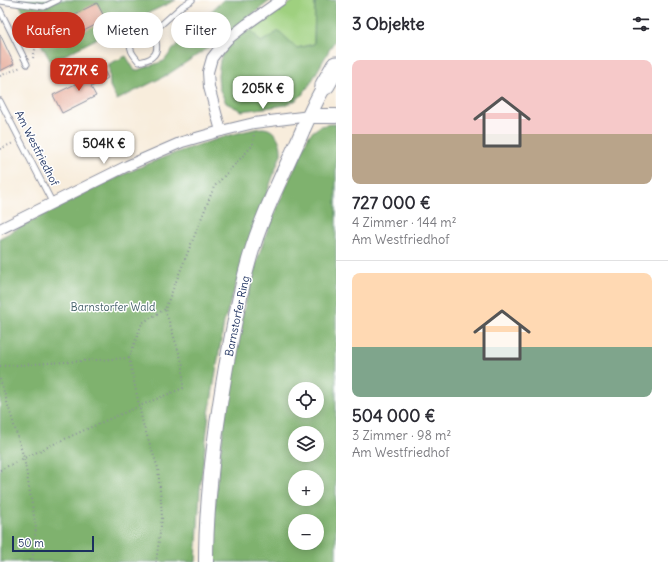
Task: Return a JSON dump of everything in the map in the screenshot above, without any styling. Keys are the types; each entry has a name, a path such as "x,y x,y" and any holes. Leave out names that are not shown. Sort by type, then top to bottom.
{"highway":[{"path":"325,85 336,66"}],"main road":[{"name":"Barnstorfer Ring","path":"206,562 206,538 211,469 232,335 242,286 258,232 286,167 325,85"},
{"path":"310,116 336,116"}],"street":[{"path":"221,131 209,87 208,72 212,58 218,49 228,39 282,0"},
{"name":"Am Westfriedhof","path":"0,229 127,166 175,145 254,123 310,116"}],"lane":[{"path":"0,1 44,7 58,0"},
{"path":"163,23 182,6 192,0"},
{"path":"0,10 27,64"},
{"path":"153,32 157,42 156,52 152,58 139,62 132,54 130,42 137,34 153,32"},
{"name":"Am Westfriedhof","path":"1,103 52,202"}],"path":[{"path":"0,76 32,61 44,7"},
{"path":"156,562 162,518 158,468 143,424 129,358 142,323 165,309 214,187 253,145 254,123"},
{"path":"0,149 20,140"},
{"path":"0,470 183,388 183,365 165,309"},
{"path":"0,366 129,358"},
{"path":"0,379 24,458 36,528 32,562"}],"green space":[{"path":"17,0 176,0 150,12 93,12 93,40 85,45 85,12 24,12"},
{"path":"223,0 271,0 231,31 231,12 210,12"},
{"path":"295,0 319,0 315,3 314,44 297,48 260,42 251,30"},
{"path":"319,0 336,0 336,38 310,84 302,95 286,105 242,111 226,103 219,88 218,75 220,60 226,48 231,48 231,42 239,35 251,30 261,42 279,31 297,48 314,44 315,2"},
{"path":"43,48 78,48 51,62"},
{"path":"174,48 208,48 167,75 117,100 110,86 109,64 126,56 135,71 164,61"},
{"path":"336,124 336,562 211,562 217,480 225,416 241,320 253,273 268,228 309,135 324,125"},
{"name":"Barnstorfer Wald","path":"261,128 270,130 277,136 281,154 255,226 224,322 209,414 200,490 196,562 0,562 0,238 102,185 154,161 221,138"}],"building":[{"path":"97,3 102,12 93,12 93,26 85,30 85,12 79,12"},
{"path":"0,34 14,64 0,71"},
{"path":"104,70 108,78 91,87 96,96 62,113 53,95"}]}
